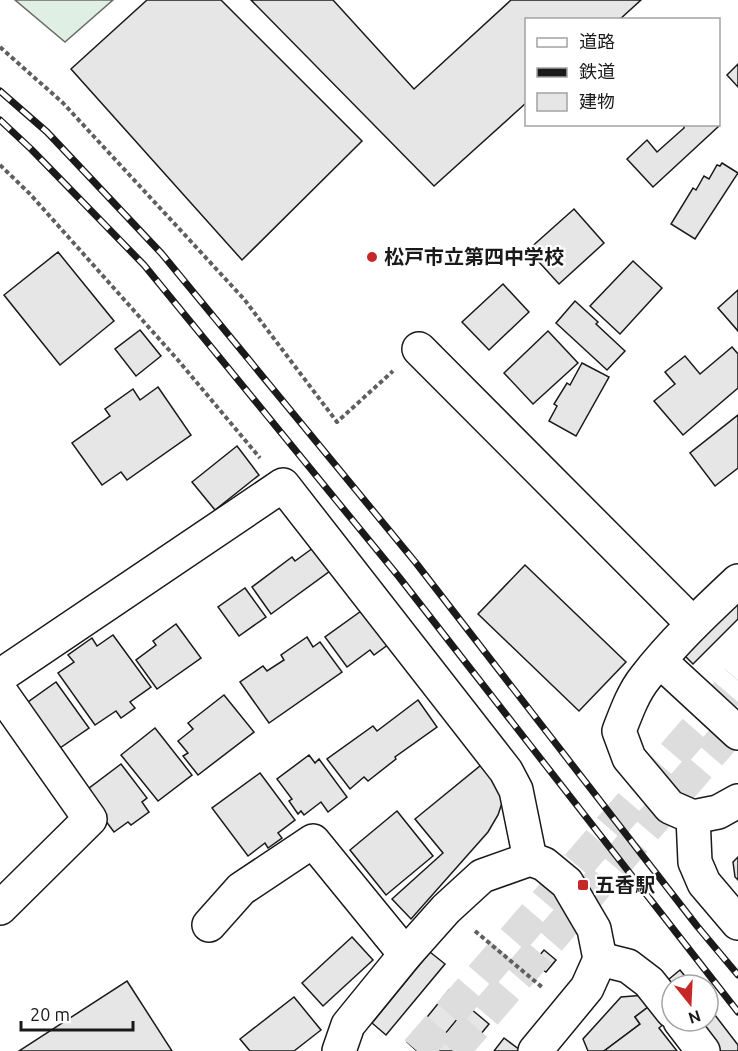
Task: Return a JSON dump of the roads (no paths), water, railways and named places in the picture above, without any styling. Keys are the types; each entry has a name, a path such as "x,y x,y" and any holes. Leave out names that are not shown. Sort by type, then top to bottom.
{"street":[{"path":"419,349 693,624"},
{"path":"0,676 283,485 506,771 516,790 530,859"},
{"path":"738,581 693,624 644,679 619,731 629,758 670,807 693,817 718,812 738,801"},
{"path":"660,661 738,733"},
{"path":"0,691 90,819 0,908"},
{"path":"693,817 695,862 699,873 704,884 738,923"},
{"path":"209,925 241,889 313,841 405,955"},
{"path":"339,1051 348,1025 446,909 482,876 530,859 544,864 567,883 594,929 600,959 587,988 535,1051"},
{"path":"600,959 628,966 649,982 660,996"},
{"path":"689,1033 703,1051"}],"tunnel":[{"path":"417,1051 738,680"},
{"path":"453,1051 738,722"}],"railway":[{"path":"0,91 47,132 162,254 416,563 697,926 738,975"},
{"path":"0,120 144,265 399,577 738,1012"}],"place":[{"name":"松戸市立第四中学校","path":"372,257"},
{"name":"五香駅","path":"583,885"}]}
